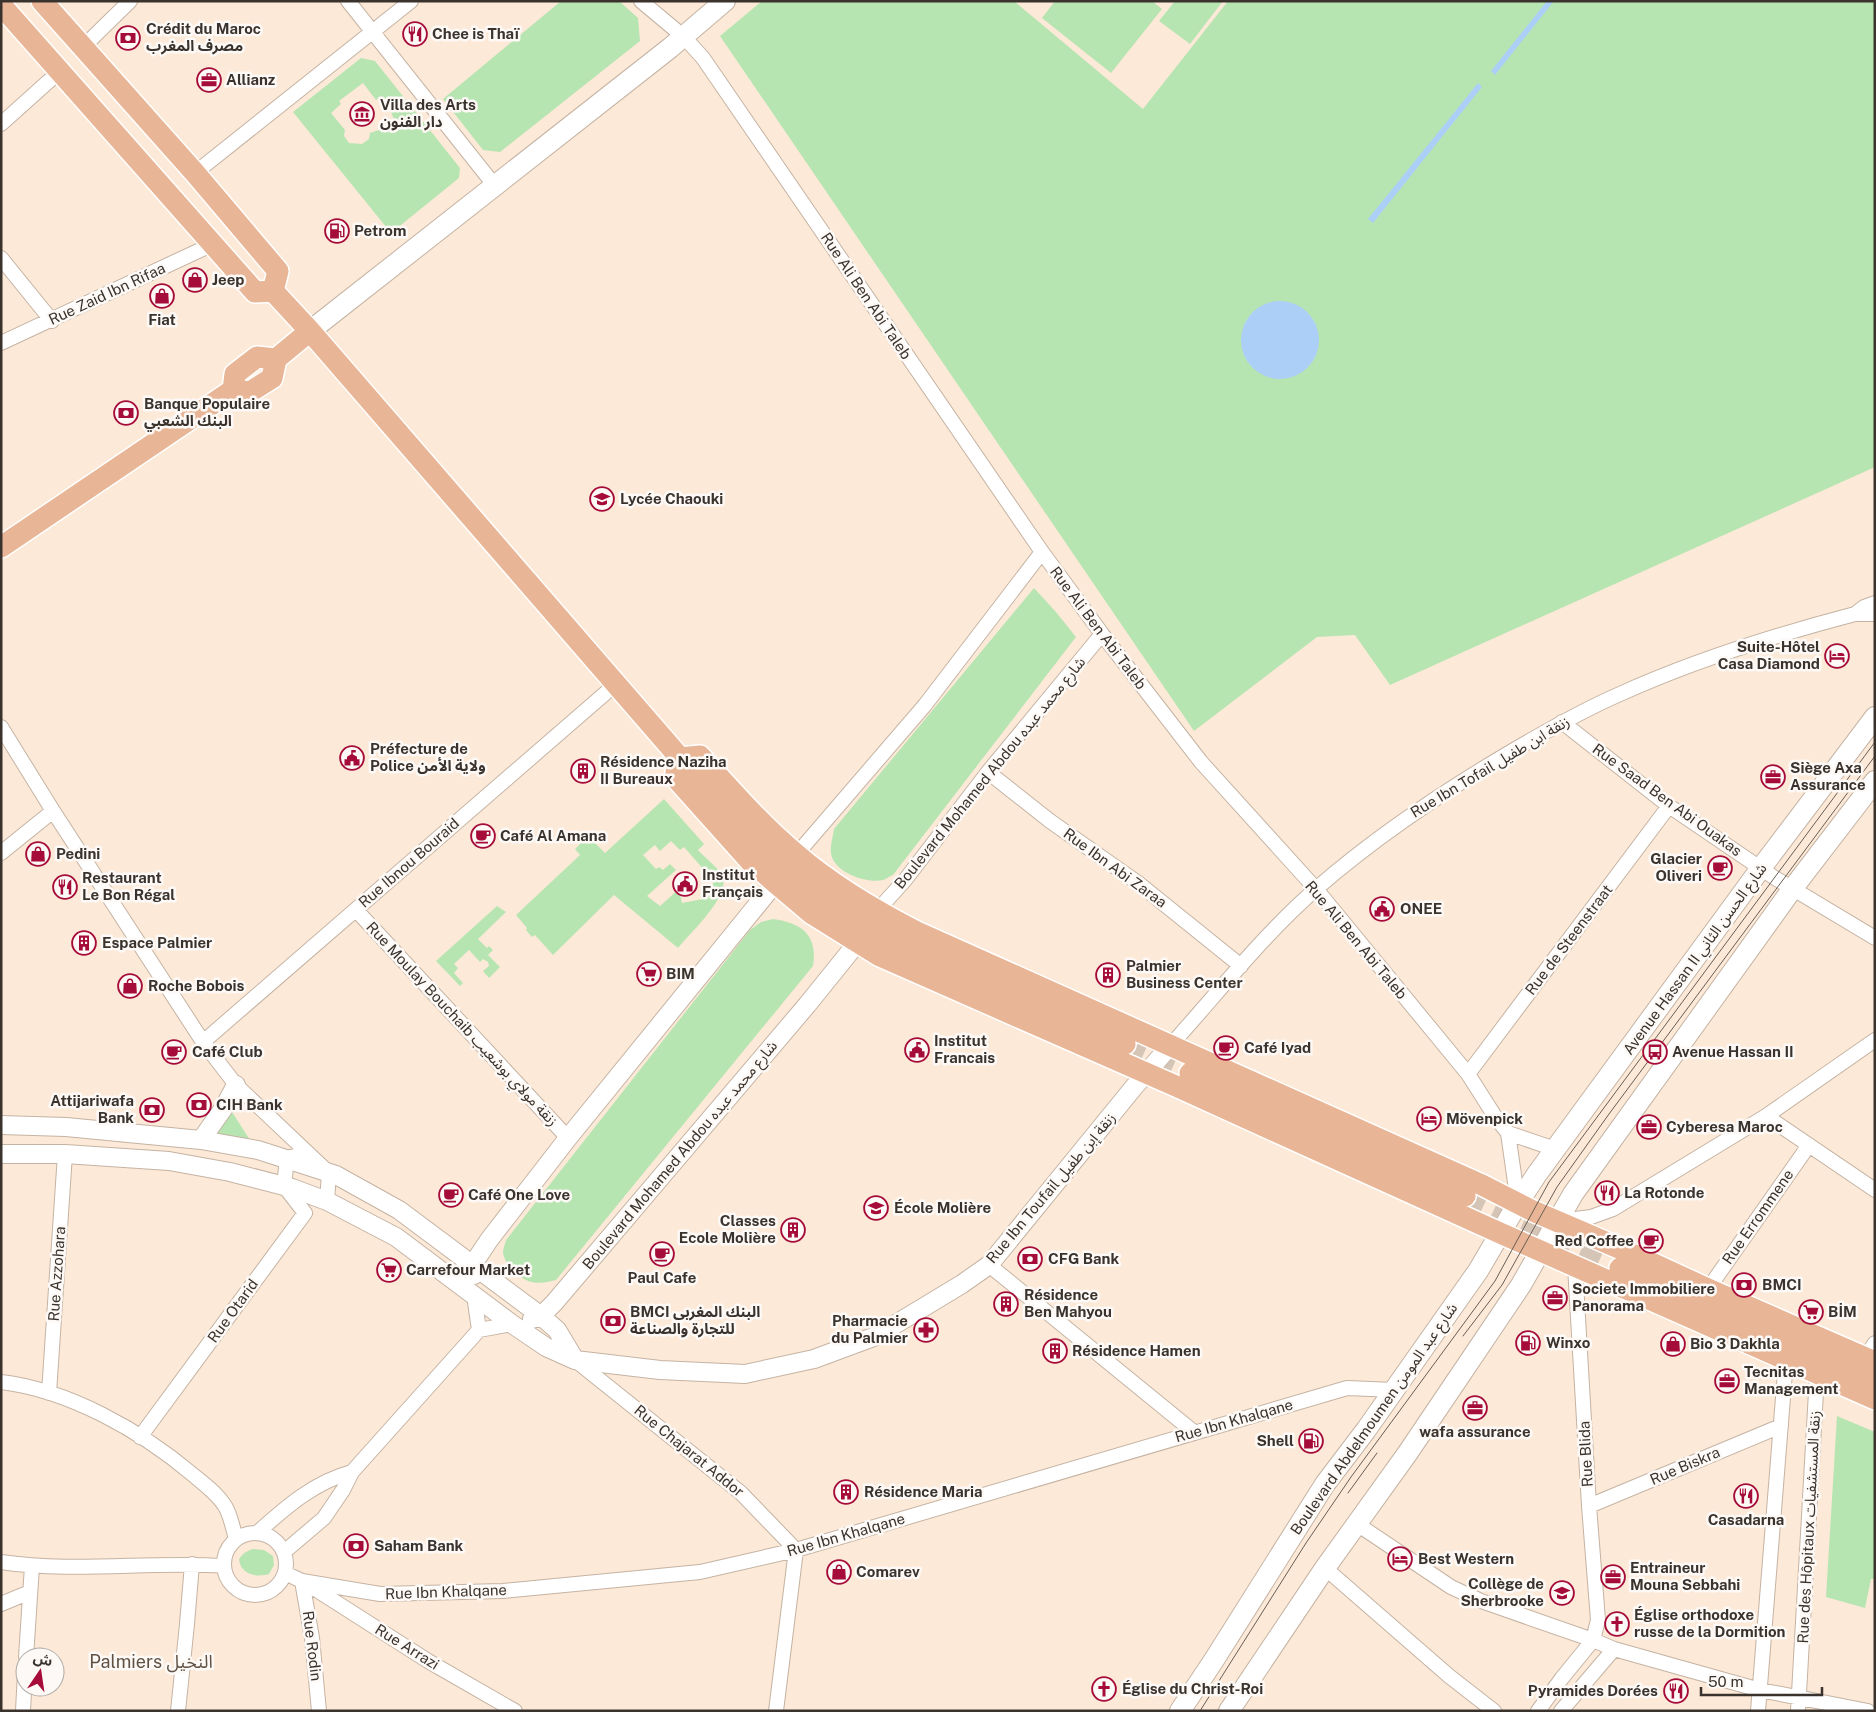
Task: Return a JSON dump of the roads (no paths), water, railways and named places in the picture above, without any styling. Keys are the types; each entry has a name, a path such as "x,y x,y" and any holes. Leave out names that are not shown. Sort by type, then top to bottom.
{"main road":[{"path":"42,1 195,173 278,272 273,291"},
{"path":"1,548 233,390 235,374 257,357 276,360 310,331 684,37 725,1"},
{"path":"1,5 255,292 273,291"},
{"path":"273,291 310,331 680,758 778,863 831,903 868,927 908,948 1125,1044"},
{"name":"Avenue Hassan II شارع الحسن الثاني","path":"1518,1203 1761,868 1875,717"},
{"path":"680,758 700,756 763,824 796,855 832,882 877,911 917,932 1482,1185 1708,1289 1872,1354"},
{"path":"680,758 676,777 751,862 811,913 857,943 896,963 1875,1399"},
{"path":"1229,1711 1325,1568 1407,1454 1521,1285 1573,1194 1793,888 1875,782"},
{"path":"1190,1073 1466,1196"},
{"name":"Boulevard Abdelmoumen شارع عبد المومن","path":"1180,1711 1325,1484 1478,1271 1518,1203"},
{"path":"1620,1268 1875,1382"}],"street":[{"path":"83,47 130,1"},
{"path":"348,1 496,186"},
{"path":"195,173 411,1"},
{"name":"Rue Ali Ben Abi Taleb","path":"641,1 684,37 703,58 1042,552 1102,634 1201,762 1316,889 1468,1074 1496,1118 1508,1133 1518,1203"},
{"path":"1,124 60,71"},
{"name":"Rue Zaid Ibn Rifaa","path":"1,343 52,321 212,245"},
{"path":"1,258 52,321"},
{"path":"796,855 925,706 1042,552"},
{"name":"Rue Ibn Tofail زنقة ابن طفيل","path":"1855,614 1864,607 1875,603"},
{"name":"Rue Ibn Tofail زنقة ابن طفيل","path":"1170,1046 1241,966 1316,889 1379,838 1458,783 1562,722 1620,694 1742,647 1855,614 1875,614"},
{"name":"Boulevard Mohamed Abdou شارع محمد عبده","path":"877,911 905,880 988,772 1102,634"},
{"name":"Rue Ibnou Bouraid","path":"202,1042 616,684"},
{"name":"Rue Saad Ben Abi Ouakas","path":"1562,722 1670,806 1761,868 1875,938"},
{"path":"1,727 202,1042 236,1085 329,1173"},
{"name":"Rue Ibn Abi Zaraa","path":"988,772 1050,821 1138,883 1241,966"},
{"name":"Rue de Steenstraat","path":"1468,1074 1670,806"},
{"path":"1,853 53,811"},
{"path":"479,1330 474,1295 473,1264 568,1138 775,883"},
{"name":"Rue Moulay Bouchaib زنقة مولاي بوشعيب","path":"356,910 568,1138"},
{"name":"Boulevard Mohamed Abdou شارع محمد عبده","path":"541,1316 857,943"},
{"path":"1557,1221 1591,1217 1613,1209 1766,1116 1875,1040"},
{"path":"1146,1073 1170,1046"},
{"name":"Rue Ibn Toufail زنقة إبن طفيل","path":"1,1154 65,1154 169,1162 230,1172 284,1186 327,1201 396,1237 512,1324 546,1346 575,1360 660,1370 745,1374 814,1359 876,1336 962,1284 989,1265 1146,1073"},
{"path":"201,1140 218,1117 236,1085"},
{"path":"1766,1116 1875,1190"},
{"path":"1,1126 66,1127 201,1140 258,1150 329,1173 364,1189 399,1210 473,1264 557,1330 575,1360"},
{"path":"1508,1133 1555,1150"},
{"name":"Rue Errommene","path":"1708,1289 1809,1145"},
{"path":"287,1158 307,1152"},
{"name":"Rue Azzohara","path":"49,1393 65,1154"},
{"path":"284,1186 287,1158"},
{"path":"327,1201 329,1173"},
{"name":"Rue Otarid","path":"140,1437 305,1213 284,1186"},
{"path":"989,1265 1195,1432"},
{"name":"Rue Blida","path":"1575,1266 1589,1506 1598,1608 1598,1620 1593,1640"},
{"path":"284,1552 324,1518 343,1490 352,1472 479,1330 541,1316"},
{"name":"Rue Chajarat Addor","path":"575,1360 741,1493 796,1550"},
{"path":"1758,1711 1786,1360"},
{"name":"Rue des Hôpitaux زنقة المستشفيات","path":"1799,1704 1817,1374"},
{"path":"1,1382 49,1393 112,1419 140,1437 181,1465 214,1492 226,1507 236,1539"},
{"name":"Rue Ibn Khalqane","path":"285,1573 302,1581 380,1594 503,1591 700,1572 796,1550 1347,1388 1394,1390"},
{"name":"Rue Biskra","path":"1589,1506 1781,1426"},
{"path":"258,1533 289,1505 307,1492 335,1476 352,1472"},
{"path":"1357,1524 1452,1588 1481,1601 1614,1649 1760,1690 1799,1704 1868,1711"},
{"path":"248,1533 258,1533 271,1537 278,1542 284,1552 286,1561 285,1573 281,1582 272,1590 262,1594 252,1594 243,1592 234,1586 228,1579 224,1566 226,1552 236,1539 248,1533"},
{"path":"776,1711 796,1550"},
{"path":"1,1562 32,1566 192,1564 224,1566"},
{"path":"178,1711 192,1564"},
{"path":"27,1647 32,1566"},
{"path":"1325,1568 1449,1676 1494,1711"},
{"name":"Rue Rodin","path":"302,1581 312,1638 319,1711"},
{"name":"Rue Arrazi","path":"302,1581 428,1661 515,1711"},
{"path":"1,1604 30,1592"},
{"path":"1538,1711 1593,1640"},
{"path":"1561,1711 1614,1649"},
{"path":"23,1711 24,1697"}],"water":[{"path":"1547,1 1554,1 1495,75 1491,71"},
{"path":"1478,83 1482,87 1373,223 1368,219"},
{"path":"1280,301 1295,304 1308,312 1316,325 1319,340 1316,355 1308,368 1295,376 1280,379 1265,376 1252,368 1244,355 1241,340 1244,325 1252,312 1265,304"}],"tunnel":[{"path":"1125,1044 1190,1073"},
{"path":"1465,1196 1620,1268"}],"tram line":[{"path":"1200,1711 1306,1543 1351,1477 1495,1281 1549,1182 1875,742"},
{"path":"1463,1336 1502,1285 1557,1187 1875,756"},
{"path":"1348,1493 1377,1453"}],"place":[{"name":"Chee is Thaï","path":"415,34"},
{"name":"Crédit du Maroc مصرف المغرب","path":"128,38"},
{"name":"Allianz","path":"209,80"},
{"name":"Villa des Arts دار الفنون","path":"362,114"},
{"name":"Petrom","path":"337,231"},
{"name":"Jeep","path":"195,280"},
{"name":"Fiat","path":"162,296"},
{"name":"Banque Populaire البنك الشعبي","path":"126,413"},
{"name":"Lycée Chaouki","path":"602,499"},
{"name":"Suite-Hôtel Casa Diamond","path":"1837,656"},
{"name":"Préfecture de Police ولاية الأمن","path":"352,758"},
{"name":"Résidence Naziha II Bureaux","path":"583,771"},
{"name":"Siège Axa Assurance","path":"1773,777"},
{"name":"Café Al Amana","path":"483,836"},
{"name":"Pedini","path":"38,854"},
{"name":"Glacier Oliveri","path":"1720,868"},
{"name":"Institut Français","path":"685,884"},
{"name":"Restaurant Le Bon Régal","path":"65,887"},
{"name":"ONEE","path":"1382,909"},
{"name":"Espace Palmier","path":"84,943"},
{"name":"BIM","path":"649,974"},
{"name":"Palmier Business Center","path":"1108,975"},
{"name":"Roche Bobois","path":"130,986"},
{"name":"Café Iyad","path":"1226,1048"},
{"name":"Institut Francais","path":"917,1050"},
{"name":"Café Club","path":"174,1052"},
{"name":"Avenue Hassan II","path":"1655,1052"},
{"name":"CIH Bank","path":"199,1105"},
{"name":"Attijariwafa Bank","path":"152,1110"},
{"name":"Mövenpick","path":"1429,1119"},
{"name":"Cyberesa Maroc","path":"1649,1127"},
{"name":"La Rotonde","path":"1607,1193"},
{"name":"Café One Love","path":"451,1195"},
{"name":"École Molière","path":"876,1208"},
{"name":"Classes Ecole Molière","path":"793,1230"},
{"name":"Red Coffee","path":"1651,1241"},
{"name":"Paul Cafe","path":"662,1254"},
{"name":"CFG Bank","path":"1030,1259"},
{"name":"Carrefour Market","path":"389,1270"},
{"name":"BMCI","path":"1744,1285"},
{"name":"Societe Immobiliere Panorama","path":"1555,1298"},
{"name":"Résidence Ben Mahyou","path":"1006,1304"},
{"name":"BİM","path":"1811,1312"},
{"name":"BMCI البنك المغربي للتجارة والصناعة","path":"613,1321"},
{"name":"Pharmacie du Palmier","path":"926,1330"},
{"name":"Winxo","path":"1528,1343"},
{"name":"Bio 3 Dakhla","path":"1673,1344"},
{"name":"Résidence Hamen","path":"1055,1351"},
{"name":"Tecnitas Management","path":"1727,1381"},
{"name":"wafa assurance","path":"1475,1408"},
{"name":"Shell","path":"1311,1441"},
{"name":"Résidence Maria","path":"846,1492"},
{"name":"Casadarna","path":"1746,1496"},
{"name":"Saham Bank","path":"356,1546"},
{"name":"Best Western","path":"1400,1559"},
{"name":"Comarev","path":"839,1572"},
{"name":"Entraineur Mouna Sebbahi","path":"1613,1577"},
{"name":"Collège de Sherbrooke","path":"1562,1593"},
{"name":"Église orthodoxe russe de la Dormition","path":"1617,1624"},
{"name":"Église du Christ-Roi","path":"1104,1689"},
{"name":"Pyramides Dorées","path":"1676,1691"}],"district":[{"name":"Palmiers النخيل","path":"151,1662"}]}
